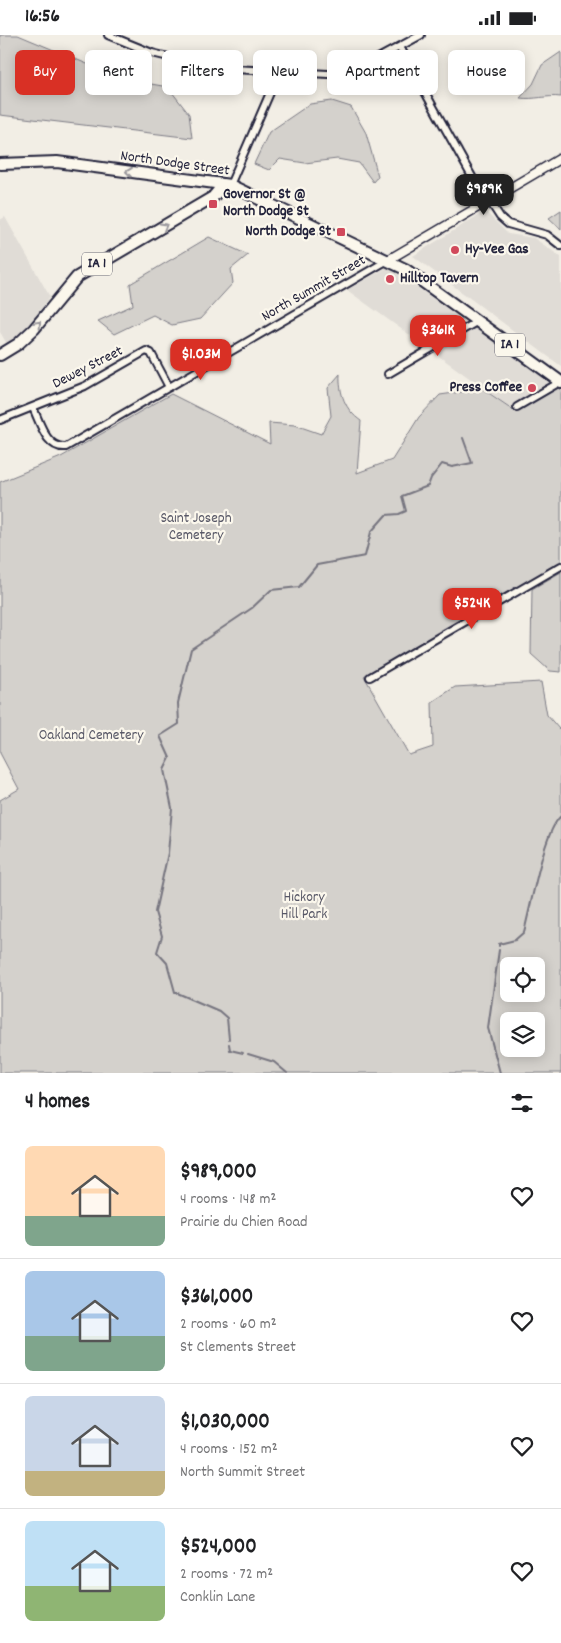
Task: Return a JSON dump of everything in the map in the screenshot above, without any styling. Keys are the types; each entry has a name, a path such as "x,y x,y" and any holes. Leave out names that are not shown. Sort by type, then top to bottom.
{"main road":[{"name":"North Dodge Street","path":"0,163 57,162 230,185 388,260 478,321 561,382"},
{"path":"205,182 212,188 213,197 242,191"},
{"name":"IA 1","path":"0,355 18,344 34,329 54,302 77,277 213,197 218,191 230,185"}],"street":[{"path":"108,35 152,53 197,65 253,70"},
{"path":"317,74 349,75 421,35"},
{"path":"400,47 488,201 500,217 508,224 519,229 532,229 547,235 561,246"},
{"path":"230,185 270,95"},
{"path":"388,260 561,158"},
{"name":"North Summit Street","path":"33,408 50,441 58,447 66,447 388,260"},
{"path":"388,374 478,321"},
{"name":"Dewey Street","path":"0,420 85,386 146,351 152,353 169,387"},
{"path":"516,407 561,382"},
{"path":"370,677 561,566"}],"shaded area":[{"path":"485,211 508,234 534,238 561,257 561,366 413,256"},
{"path":"5,217 50,297 27,327 7,344 0,332 0,220"},
{"path":"388,267 554,384 511,408 347,290"}],"green space":[{"path":"0,35 18,35 54,50 15,50 15,95 75,95 75,59 85,63 85,95 152,95 152,84 162,86 162,95 174,95 189,114 192,138 0,115"},
{"path":"561,52 561,97 520,98 525,95 533,84 542,65"},
{"path":"332,101 351,107 366,133 378,176 373,182 359,163 337,159 305,163 280,159 269,170 254,164 269,132 310,104"},
{"path":"561,210 561,229 549,218"},
{"path":"209,237 248,255 231,269 233,283 200,319 172,325 153,315 114,334 98,321 133,305 130,284"},
{"path":"340,374 344,401 355,417 361,421 357,473 392,460 419,417 440,395 468,391 474,383 515,411 556,387 561,390 561,562 364,676 409,755 433,747 432,702 455,687 541,682 547,715 561,729 561,1073 0,1073 0,800 19,789 0,753 0,482 61,457 171,394 270,444 269,423 295,425 321,434 331,416 328,388"},
{"path":"561,572 561,672 550,671 531,654 532,589"}],"waterway":[{"path":"229,1039 227,1018 219,1011 175,992 167,963 157,952 162,936 155,912 168,853 172,808 164,770 170,758 160,736 179,724 178,703 191,649 252,608 271,590 299,587 317,565 365,556 371,532 386,515 399,514 406,511 402,496 428,486 431,478 442,464 452,467 472,463 463,438"},
{"path":"499,946 499,944 515,940 524,932 549,836 561,816"},
{"path":"499,950 488,1028 500,1073"},
{"path":"229,1044 230,1050 243,1053"},
{"path":"248,1054 274,1062 287,1073"}],"place":[{"name":"Governor St @ North Dodge St","path":"213,204"},
{"name":"North Dodge St","path":"341,232"},
{"name":"Hy-Vee Gas","path":"455,250"},
{"name":"Hilltop Tavern","path":"390,279"},
{"name":"Press Coffee","path":"532,388"}],"park label":[{"name":"Saint Joseph Cemetery","path":"196,528"},
{"name":"Oakland Cemetery","path":"91,736"},
{"name":"Hickory Hill Park","path":"304,906"}]}
